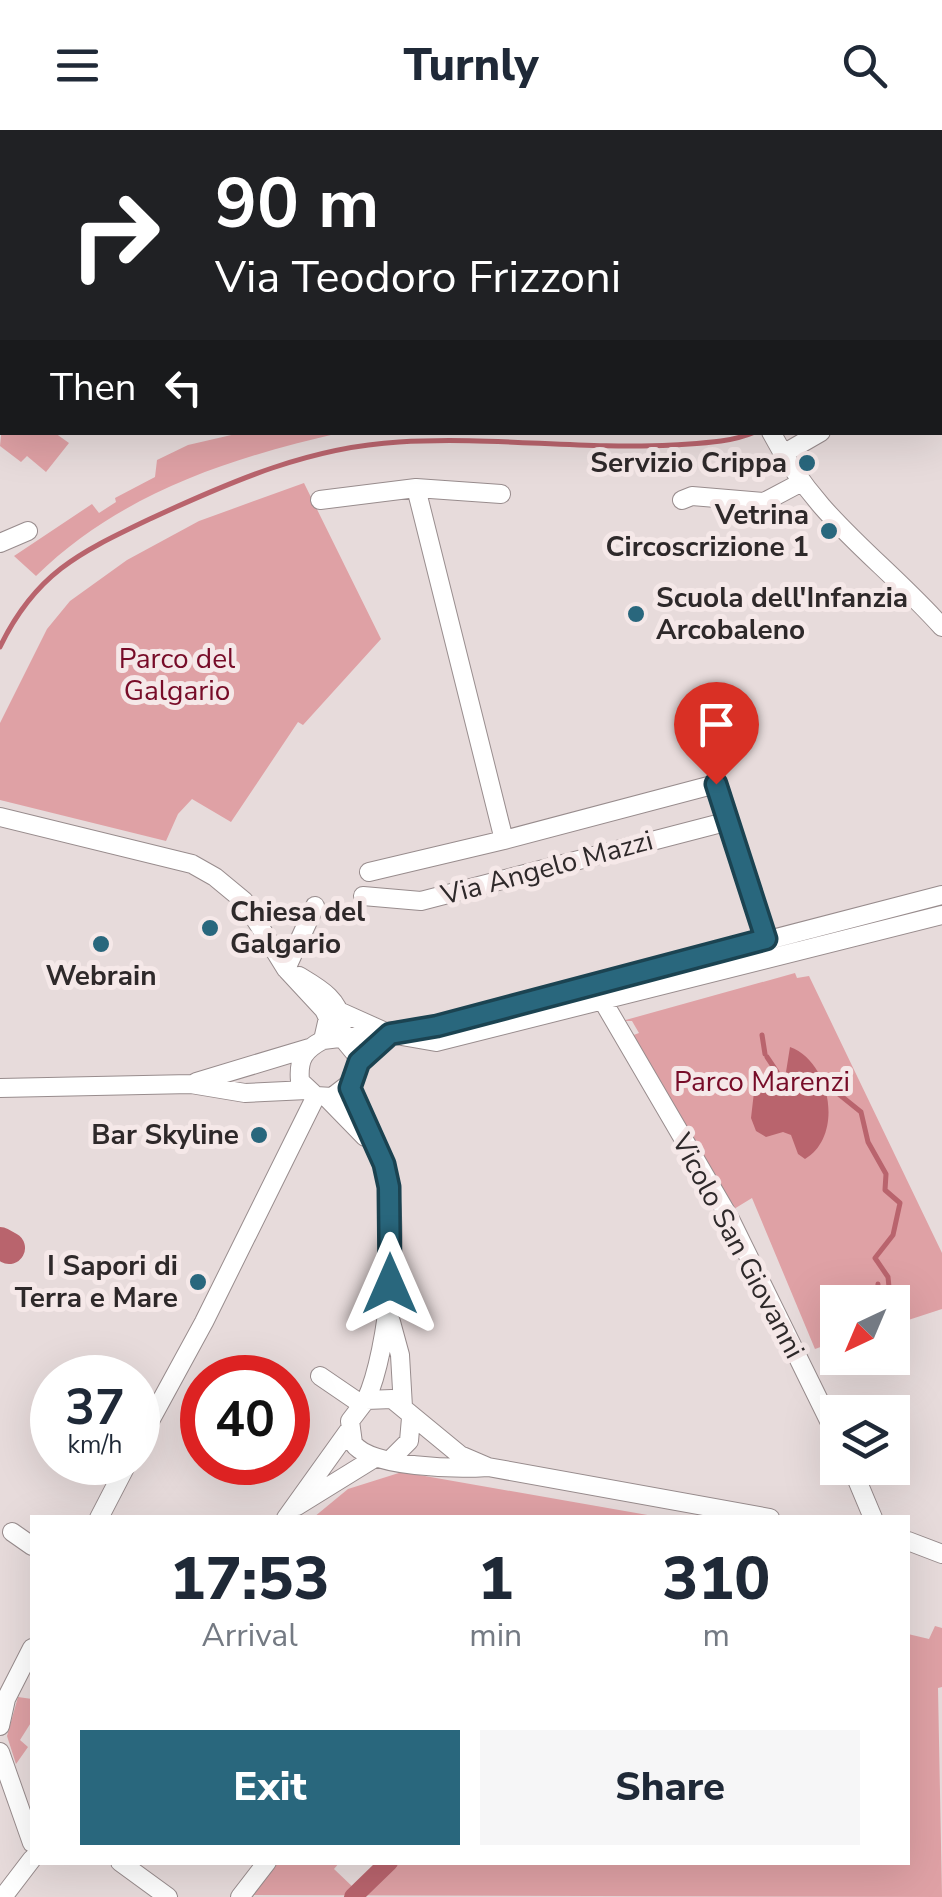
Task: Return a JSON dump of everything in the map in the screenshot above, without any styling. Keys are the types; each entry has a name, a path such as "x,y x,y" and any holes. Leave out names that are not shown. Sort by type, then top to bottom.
{"street":[{"path":"811,435 778,444 800,483 850,540 884,566 942,626"},
{"path":"682,500 692,496 764,502 800,483"},
{"path":"320,500 416,488 501,494"},
{"name":"Via Angelo Mazzi","path":"416,488 504,840"},
{"path":"0,543 28,531"},
{"name":"Via Angelo Mazzi","path":"369,872 716,784 765,934"},
{"path":"0,817 192,864 236,890 286,969 328,1018 299,1069 317,1095 375,1148"},
{"name":"Via Angelo Mazzi","path":"363,896 421,901 729,821"},
{"path":"191,1084 316,1044 437,1026 738,945 942,884"},
{"path":"765,934 942,895"},
{"path":"286,969 315,906"},
{"path":"286,969 322,990 342,1012 390,1034 436,1042 942,916"},
{"name":"Vicolo San Giovanni","path":"604,1003 728,1217 820,1403"},
{"path":"342,1012 344,1040 359,1062"},
{"path":"289,1513 349,1430 364,1402 376,1378 390,1317 389,1187 350,1088 359,1062 390,1034"},
{"path":"0,1088 191,1084 245,1093 317,1095 350,1088"},
{"path":"160,1403 317,1095"},
{"path":"289,1513 409,1442 400,1355 390,1317"},
{"path":"320,1376 364,1402 386,1398 460,1455 488,1467 753,1515"},
{"path":"349,1430 356,1449 382,1459 457,1469 488,1467"},
{"path":"101,1515 116,1485"},
{"path":"859,1485 872,1515"},
{"path":"12,1532 30,1545"},
{"path":"910,1542 942,1554"},
{"path":"0,1726 3,1696 30,1651"},
{"path":"0,1752 30,1837"},
{"path":"2,1897 30,1862"},
{"path":"124,1865 168,1897"},
{"path":"240,1897 265,1865"}],"green space":[{"path":"1,435 58,435 69,443 46,472 27,456 21,462 0,446"},
{"path":"231,435 331,435 216,468 139,502 69,547 36,576 14,556 92,504 99,513 116,502 115,498 155,477 157,460 188,445"},
{"name":"Parco del Galgario","path":"304,483 381,639 303,725 298,722 231,822 192,799 178,814 166,841 0,800 0,723 47,629 70,601 127,560 199,521"},
{"name":"Parco Marenzi","path":"795,973 797,978 809,976 942,1253 942,1309 910,1319 910,1285 820,1285 820,1347 815,1349 752,1198 734,1209 631,1036 639,1033 632,1021 622,1021"},
{"path":"402,1472 648,1515 316,1515 348,1489"},
{"path":"935,1626 942,1628 942,1687 938,1688 942,1897 254,1895 256,1876 264,1865 337,1865 334,1869 356,1890 379,1865 910,1865 910,1634 929,1639"},
{"path":"18,1697 30,1699 30,1724 20,1740 28,1747 16,1764 7,1736"}],"shaded area":[{"path":"790,1047 815,1067 828,1099 825,1133 805,1159 798,1154 791,1135 783,1132 766,1137 756,1131 751,1118 756,1075 786,1072"}],"waterway":[{"path":"0,647 29,600 45,582 82,554 212,491 303,458 399,442 639,446 715,442 745,435"},
{"path":"762,1035 765,1054"},
{"path":"767,1057 777,1072"},
{"path":"825,1083 861,1112 868,1142 886,1174 885,1190 900,1203 893,1235 875,1258 889,1285"},
{"path":"0,1243 9,1248"},
{"path":"353,1897 386,1865"}],"place":[{"name":"Servizio Crippa","path":"807,463"},
{"name":"Vetrina Circoscrizione 1","path":"829,531"},
{"name":"Scuola dell'Infanzia Arcobaleno","path":"636,614"},
{"name":"Chiesa del Galgario","path":"210,928"},
{"name":"Webrain","path":"101,944"},
{"name":"Bar Skyline","path":"259,1135"},
{"name":"I Sapori di Terra e Mare","path":"198,1282"}],"route":[{"path":"390,1284 389,1187 384,1164 350,1088 359,1062 390,1034 437,1026 766,939 716,784"}]}
